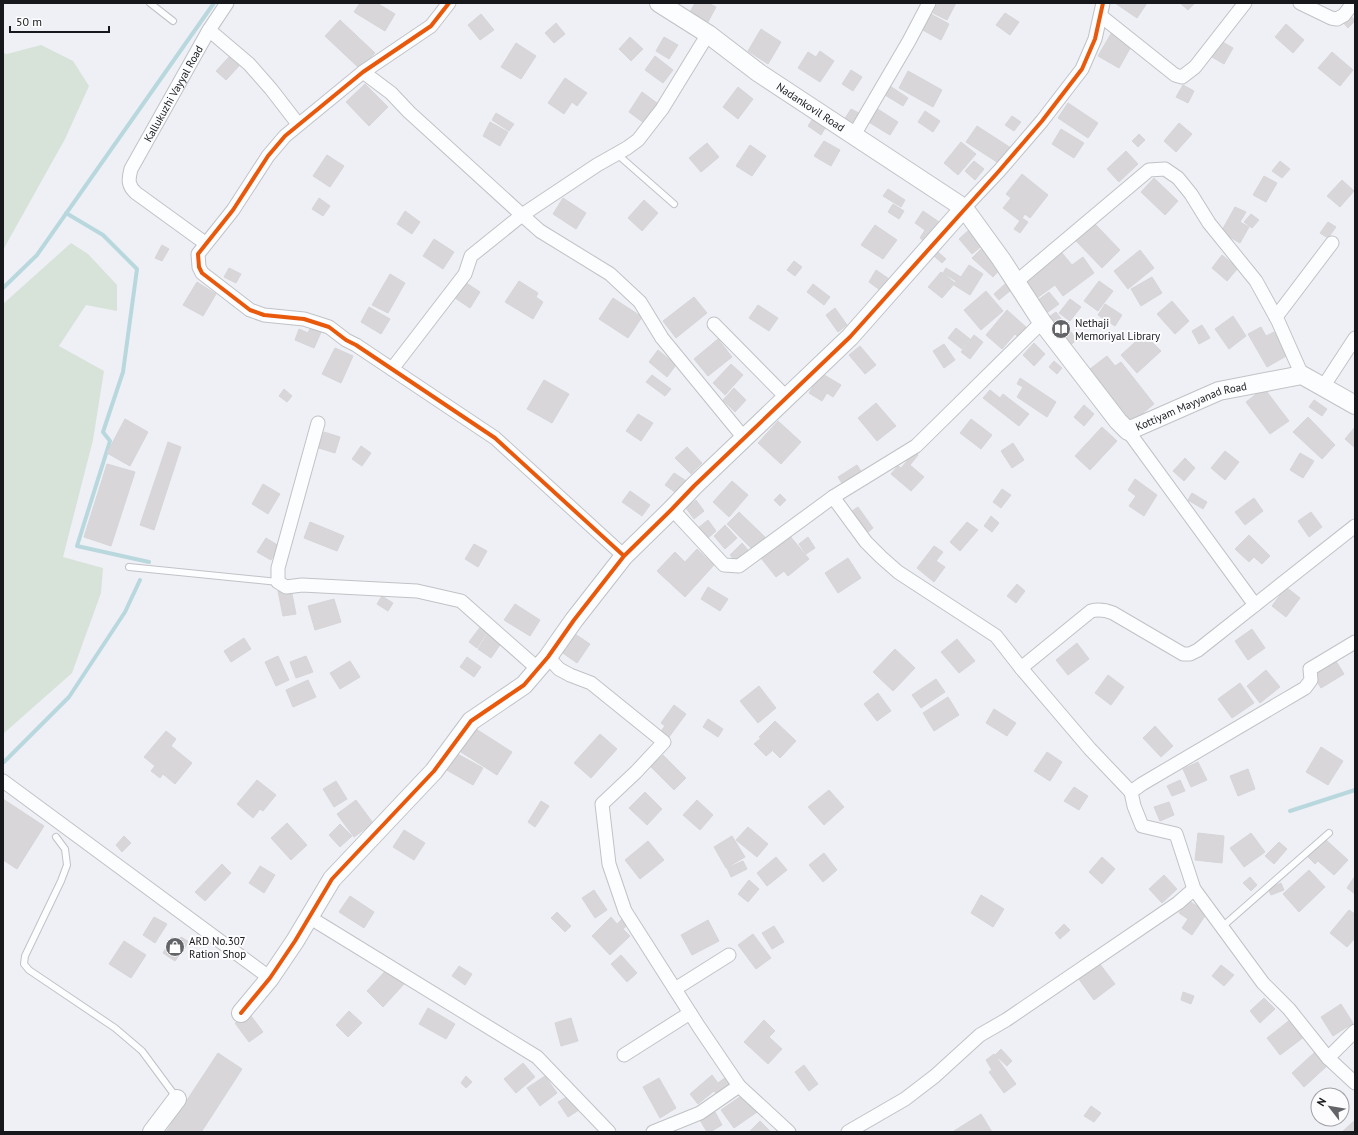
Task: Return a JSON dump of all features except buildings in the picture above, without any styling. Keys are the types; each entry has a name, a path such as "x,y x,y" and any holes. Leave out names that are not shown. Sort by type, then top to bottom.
{"street":[{"name":"Kallukuzhi Vayyal Road","path":"205,243 130,188 128,178 131,169 209,30 227,3"},
{"path":"449,3 430,26 363,72 285,136 274,149 233,210 205,243 198,254 199,267 202,273 250,310 264,315 304,319 329,327 346,340 495,438 624,556"},
{"name":"Nadankovil Road","path":"659,3 708,34 759,73 964,208"},
{"path":"854,135 909,42 929,3"},
{"path":"241,1013 270,978 295,941 332,879 434,771 471,721 524,685 624,556 694,486 850,337 1042,121 1082,69 1095,39 1102,9 1175,75 1182,77 1195,67 1245,3"},
{"path":"1300,3 1337,20 1344,15 1353,3"},
{"path":"209,30 249,64 271,89 298,124"},
{"path":"392,369 465,274 472,256 522,215 597,165 638,140 662,109 708,34"},
{"path":"363,72 391,93 409,112 540,231 610,274 640,302 662,338 744,438"},
{"path":"1016,282 1149,170 1165,169 1178,178 1191,194 1210,223 1256,281 1276,317 1302,375 1355,405"},
{"name":"Kottiyam Mayyanad Road","path":"964,208 1042,322 1118,421 1128,431 1219,391 1302,375"},
{"path":"1276,317 1332,243"},
{"path":"672,509 724,565 738,566 833,497 916,446 1042,322"},
{"path":"714,324 786,397"},
{"path":"1323,387 1355,338"},
{"path":"318,423 278,568 278,582 286,587 302,585 417,591 460,601 543,662 591,684 664,742 636,772 602,804 609,864 625,911 690,1013 739,1086 790,1132"},
{"path":"1128,431 1255,605"},
{"path":"833,497 866,542 898,572 996,636 1021,668 1090,749 1131,792 1134,806 1142,826 1176,834 1194,889 1263,983 1289,1009 1328,1058 1355,1083"},
{"path":"1021,668 1091,611 1098,609 1113,613 1183,654 1190,654 1198,650 1355,526"},
{"path":"1131,792 1142,784 1305,688 1310,680 1310,669 1355,642"},
{"path":"3,781 270,978"},
{"path":"848,1132 906,1099 935,1076 980,1035 1178,903 1194,889"},
{"path":"309,917 537,1056 609,1132"},
{"path":"675,989 729,955"},
{"path":"624,1055 690,1013"},
{"path":"1328,1058 1355,1031"},
{"path":"653,1132 700,1113 739,1086"},
{"path":"152,1132 177,1098"}],"lane":[{"path":"150,3 173,21"},
{"path":"617,154 674,204"},
{"path":"129,568 278,582"},
{"path":"1222,927 1329,833"},
{"path":"56,837 65,849 66,864 61,881 25,956 24,964 29,970 115,1028 142,1051 177,1098"}],"shaded area":[{"path":"41,45 73,61 89,86 65,139 3,250 3,53 7,54"},
{"path":"71,243 88,254 117,285 117,311 86,305 59,346 104,371 93,440 63,557 103,568 101,593 72,673 3,734 3,304"}],"waterway":[{"path":"3,288 37,255 214,3"},
{"path":"66,213 103,235 137,269 123,372 103,432 110,441 77,546 149,562"},
{"path":"4,762 69,697 125,612 140,580"},
{"path":"1290,811 1355,790"}],"cycle path":[{"path":"449,3 431,26 363,72 285,136 268,156 233,210 198,254 199,267 202,273 250,310 264,315 304,319 329,327 346,340 356,345 495,438 624,556"},
{"path":"241,1013 270,978 295,941 332,879 434,771 471,721 524,685 548,657 574,620 624,556 694,486 850,337 1042,121 1082,69 1095,39 1103,3"}],"place":[{"name":"Nethaji Memoriyal Library","path":"1061,329"},
{"name":"ARD No.307 Ration Shop","path":"175,947"}]}
